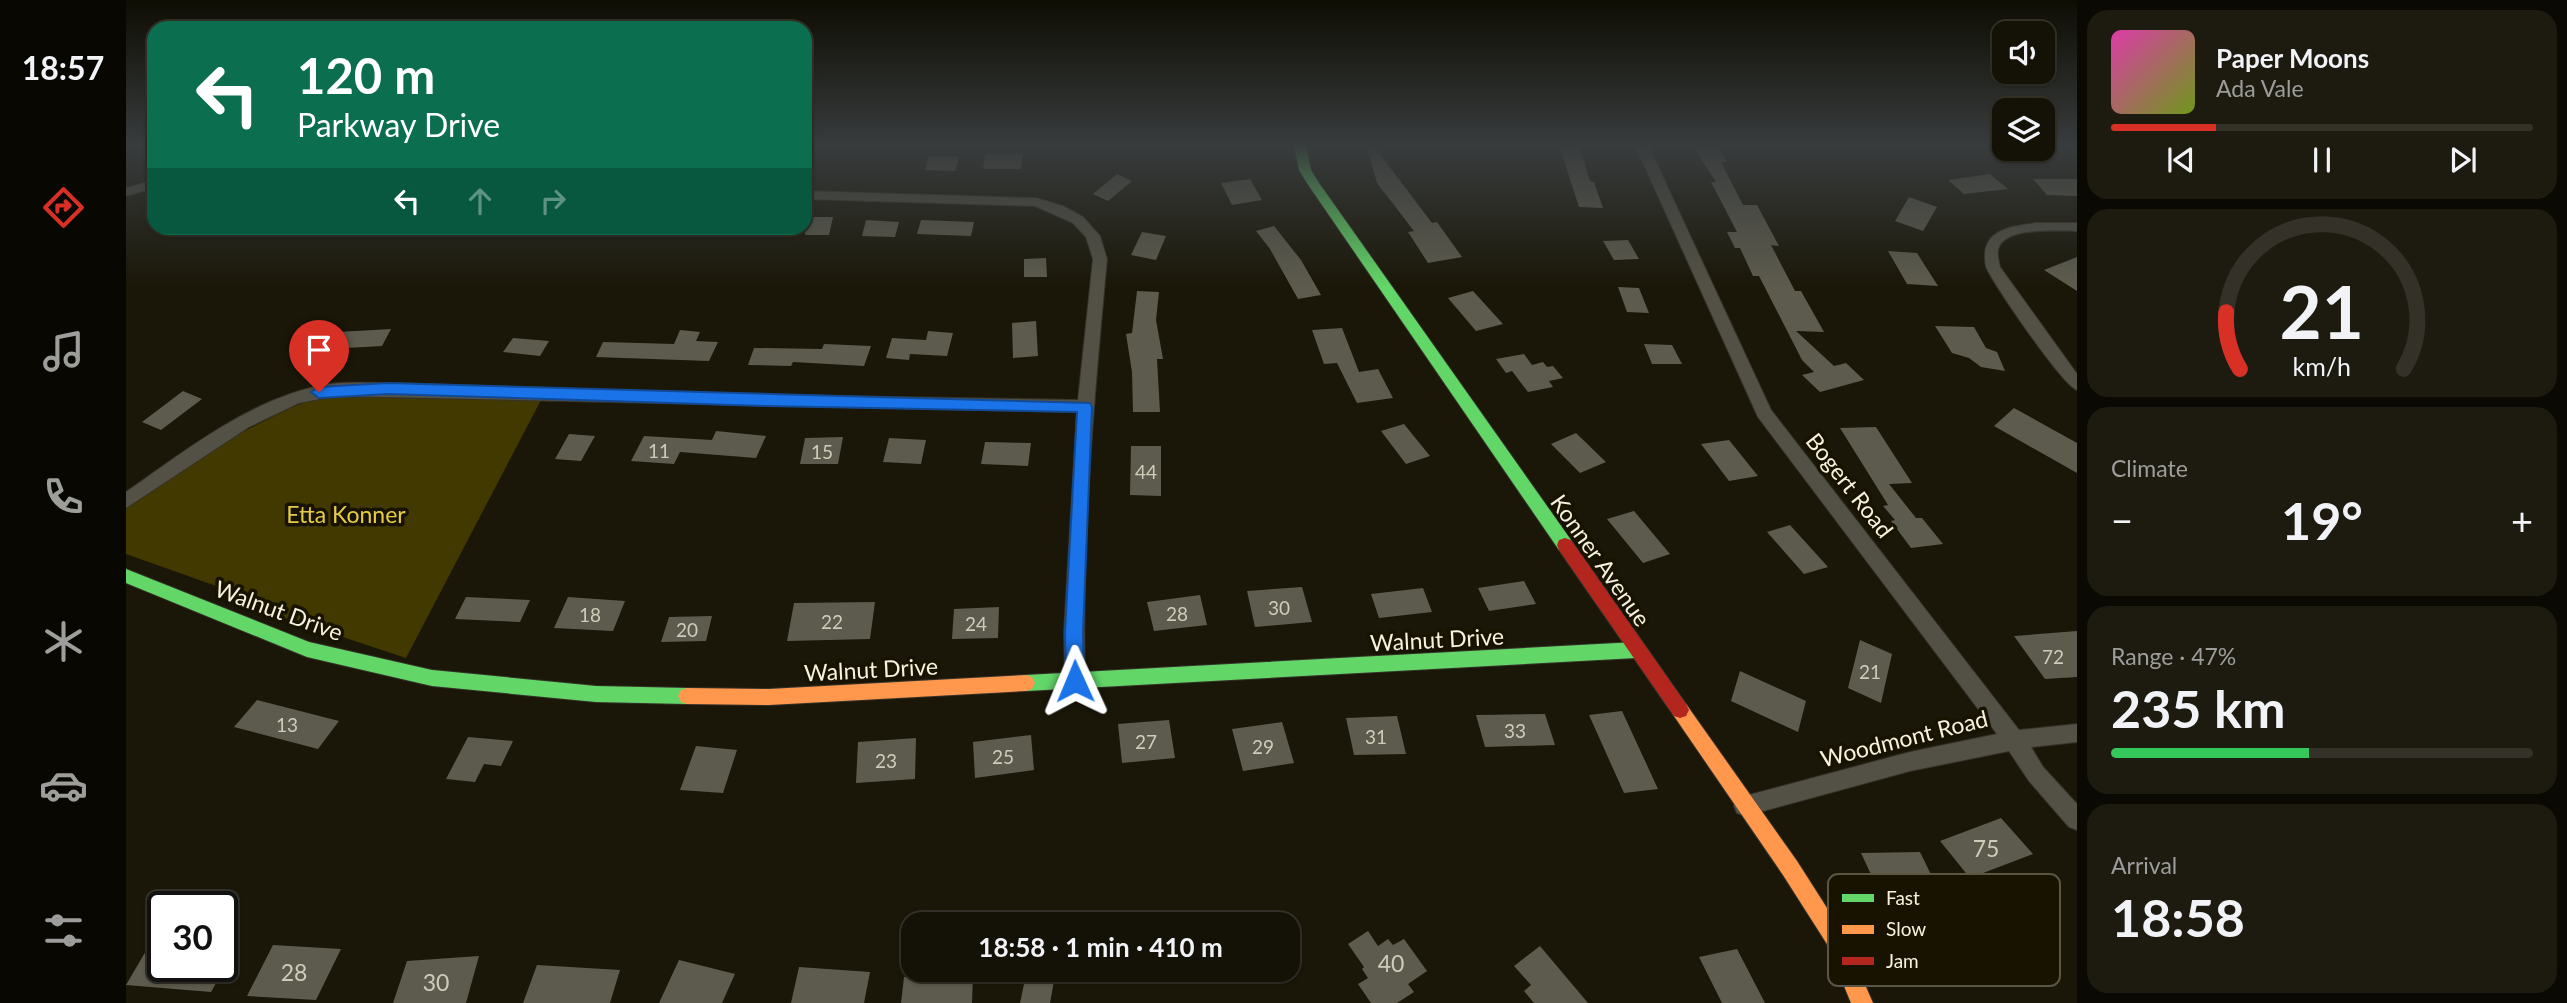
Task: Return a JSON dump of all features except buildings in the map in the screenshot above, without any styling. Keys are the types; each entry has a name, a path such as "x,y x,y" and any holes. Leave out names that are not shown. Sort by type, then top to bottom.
{"street":[{"name":"Konner Avenue","path":"1319,192 1790,868 1828,928"},
{"name":"Bogert Road","path":"1662,192 1764,413 2013,738 2036,774 2077,820"},
{"path":"812,195 1026,201 1054,207 1083,224 1094,238 1100,259 1085,407 1074,632 1075,681"},
{"path":"2077,227 2042,226 2015,229 1997,240 1991,249 1990,258 2003,283 2077,384"},
{"path":"126,501 254,418 301,397 331,390 388,389 794,402 1085,407"},
{"name":"Walnut Drive","path":"126,576 307,649 432,678 596,694 702,698 769,697 1311,667 1424,664 1636,650"},
{"name":"Woodmont Road","path":"1745,806 1975,745 2013,738 2077,733"},
{"name":"Konner Avenue","path":"1855,986 1862,1003"}],"green space":[{"name":"Etta Konner","path":"335,397 541,400 406,658 264,611 219,587 126,554 126,508 237,435 308,401"}],"traffic: fast":[{"path":"1319,192 1565,545"},
{"path":"126,576 307,649 432,678 596,694 687,696"},
{"path":"1026,683 1636,650"}],"traffic: slow":[{"path":"687,696 769,697 1026,683"},
{"path":"1680,710 1828,928"},
{"path":"1855,986 1862,1003"}],"traffic: jam":[{"path":"1565,545 1680,710"}],"route":[{"path":"319,392 388,389 766,401 1085,407 1074,632 1075,681"}]}
